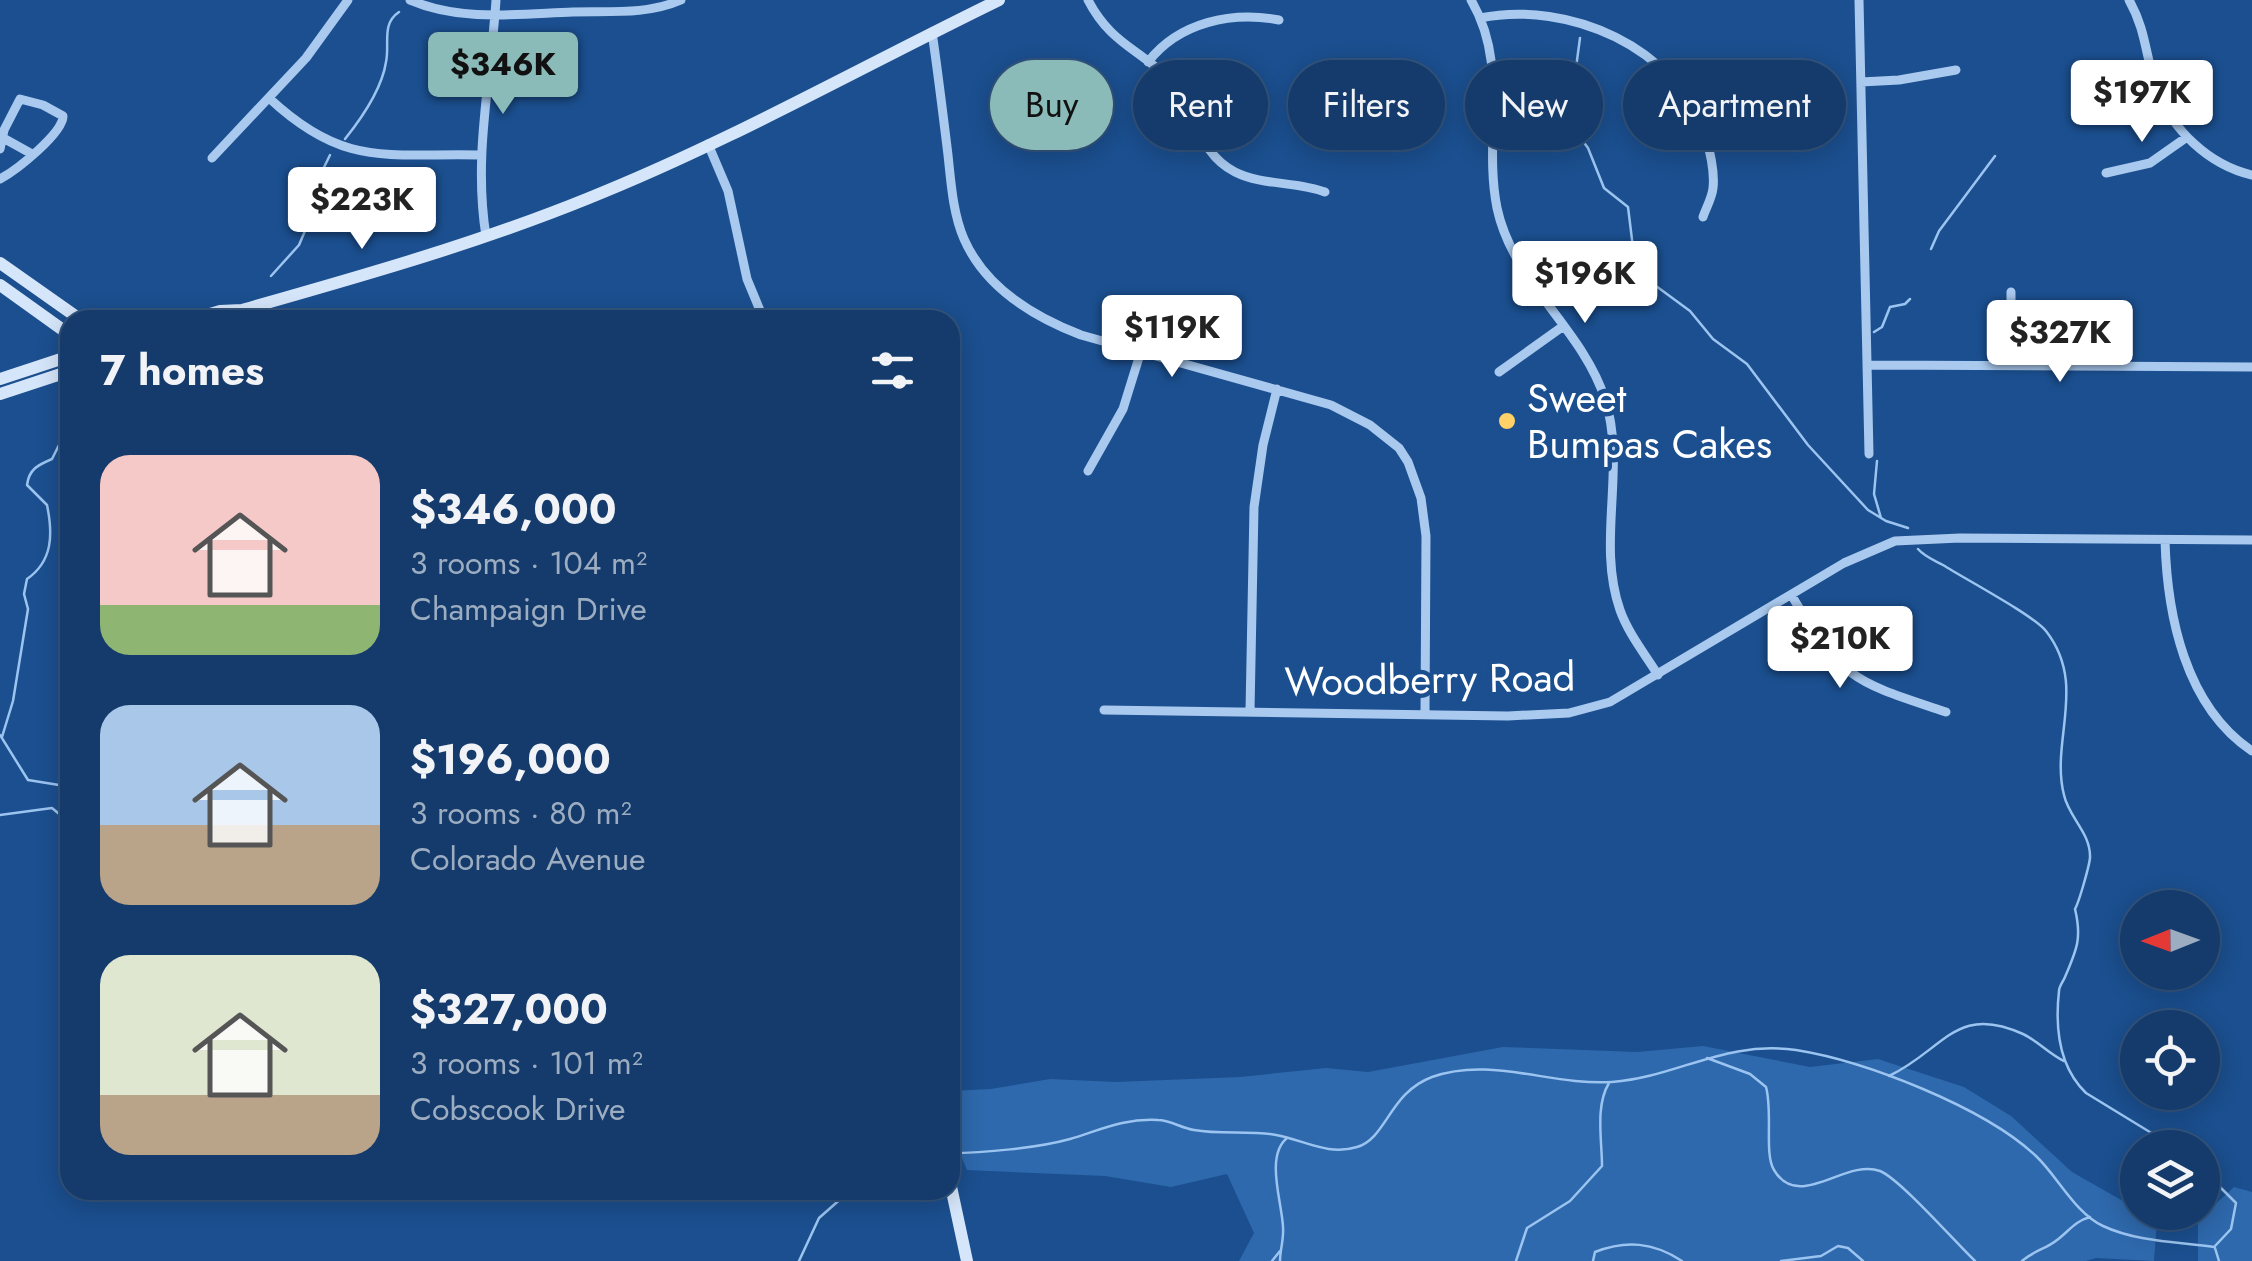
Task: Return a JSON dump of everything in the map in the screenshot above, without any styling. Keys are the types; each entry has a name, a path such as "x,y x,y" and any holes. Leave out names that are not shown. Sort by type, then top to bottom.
{"street":[{"path":"212,158 306,58 348,0"},
{"path":"410,0 457,12 494,15 644,10 681,0"},
{"path":"486,236 479,154 496,0"},
{"path":"220,310 242,310 486,236 588,199 999,0"},
{"path":"1088,0 1114,38 1145,60"},
{"path":"1471,0 1480,18 1493,68 1498,214 1511,251 1591,369 1607,408 1614,456 1614,585 1625,621 1658,675"},
{"path":"1859,0 1869,454"},
{"path":"2129,0 2142,27 2164,106 2187,137 2230,168 2252,175"},
{"path":"1480,18 1517,9 1565,12 1623,33 1646,49 1682,88 1703,130 1711,158 1713,190 1703,218"},
{"path":"1150,60 1164,43 1220,19 1247,15 1279,20"},
{"path":"932,32 960,228 971,252 1000,285 1031,312 1081,334 1350,412 1385,436 1408,462 1421,498 1426,536 1424,714"},
{"path":"1862,82 1956,70"},
{"path":"0,180 32,154 64,121 53,109 20,98 4,130 2,144 32,154"},
{"path":"270,98 309,132 355,151 479,154"},
{"path":"2106,173 2150,162 2187,137"},
{"path":"708,144 728,191 759,310"},
{"path":"1212,150 1229,168 1255,179 1301,184 1325,192"},
{"path":"0,263 67,310"},
{"path":"0,285 60,328"},
{"path":"2011,292 2011,366"},
{"path":"1499,372 1562,327"},
{"path":"1088,471 1123,409 1141,352"},
{"path":"0,379 60,359"},
{"path":"1867,365 2252,367"},
{"path":"0,394 60,375"},
{"path":"1250,711 1254,507 1262,445 1277,389"},
{"name":"Woodberry Road","path":"1104,710 1508,716 1586,710 1610,702 1658,675 1862,553 1909,539 2252,540"},
{"path":"2165,540 2171,618 2192,672 2217,718 2252,751"},
{"path":"1792,596 1823,646 1852,676 1946,712"},
{"path":"954,1200 967,1261"}],"shaded area":[{"path":"1703,1046 1810,1067 1878,1059 1964,1087 2011,1116 2072,1172 2120,1199 2120,1230 2156,1230 2154,1261 1239,1261 1254,1233 1227,1174 1171,1187 1105,1176 967,1170 960,1154 960,1091 1050,1079 1116,1082 1240,1077 1326,1068 1368,1072 1503,1047 1637,1052"},
{"path":"2234,1187 2252,1192 2252,1261 2198,1261 2198,1230 2220,1230 2220,1200"}],"waterway":[{"path":"345,139 380,82 386,62 388,28 399,12"},
{"path":"1580,38 1573,90 1580,137 1604,188 1628,207 1635,264 1648,271 1656,286 1690,311 1713,339 1747,364 1808,445 1868,510 1908,528"},
{"path":"271,276 299,245 312,192 330,155"},
{"path":"1931,249 1939,231 1995,156"},
{"path":"1874,332 1882,327 1890,307 1910,299"},
{"path":"2,737 13,701 28,609 24,594 27,579 42,564 50,536 47,505 27,485 35,468 52,459 60,443"},
{"path":"1877,461 1874,494 1881,518"},
{"path":"1918,549 2028,616 2046,631 2058,651 2066,692 2061,754 2064,795 2087,841 2090,858 2075,909 2077,943 2059,989 2060,1045 2069,1071 2086,1093 2147,1130"},
{"path":"0,735 28,780 60,786"},
{"path":"0,815 52,808 60,815"},
{"path":"1889,1076 1952,1034 1982,1024 2023,1034 2064,1061"},
{"path":"960,1153 1042,1145 1146,1120 1204,1131 1276,1135 1346,1149 1375,1135 1406,1093 1418,1084 1454,1071 1499,1070 1612,1082 1724,1054 1770,1048 1824,1056 1889,1075 1986,1120 2036,1156 2075,1204 2103,1226 2144,1238 2214,1247"},
{"path":"1707,1058 1750,1074 1766,1087 1771,1163 1784,1182 1809,1185 1852,1171 1880,1171 1914,1198 1975,1261"},
{"path":"1516,1261 1527,1228 1570,1201 1602,1166 1601,1113 1609,1083"},
{"path":"1280,1261 1283,1227 1276,1167 1280,1146 1287,1138"},
{"path":"2215,1246 2231,1229 2236,1203 2220,1187"},
{"path":"799,1261 819,1218 839,1200"},
{"path":"2022,1261 2090,1217"},
{"path":"1593,1261 1595,1252 1629,1245 1661,1250 1682,1261"},
{"path":"1781,1261 1821,1256 1838,1246 1848,1248 1863,1261"},
{"path":"2215,1248 2219,1261"},
{"path":"1272,1261 1280,1251"}],"place":[{"name":"Sweet Bumpas Cakes","path":"1507,421"}]}
